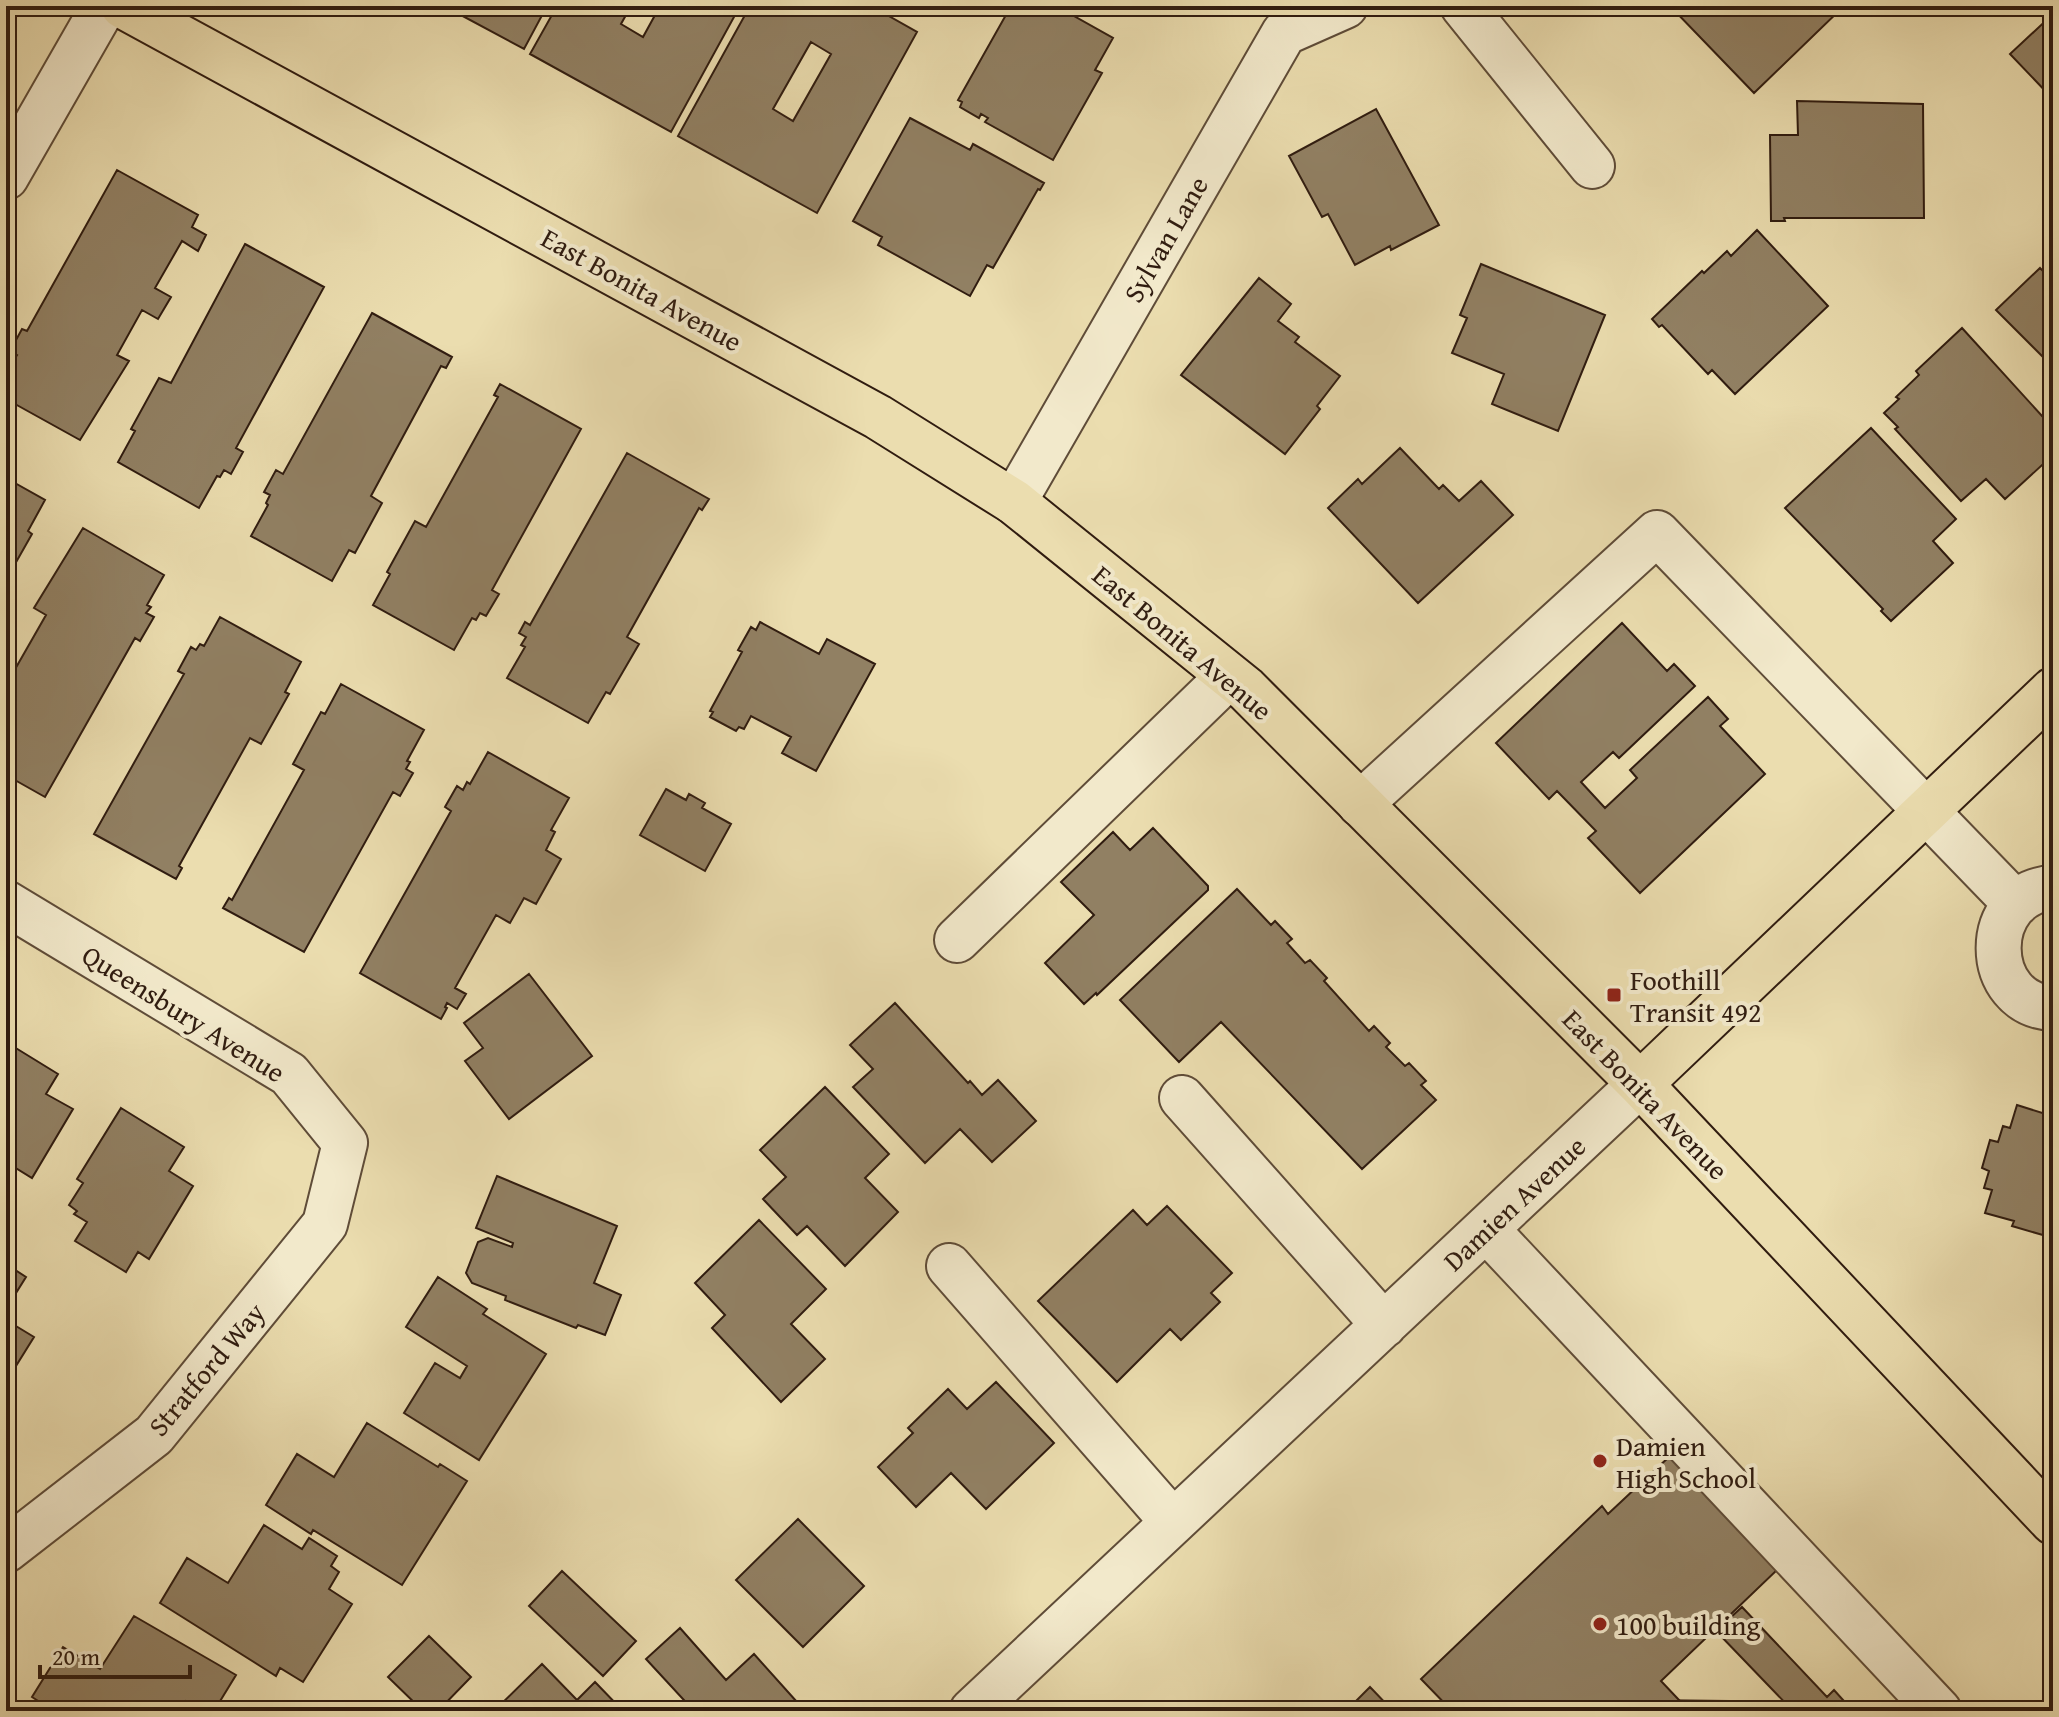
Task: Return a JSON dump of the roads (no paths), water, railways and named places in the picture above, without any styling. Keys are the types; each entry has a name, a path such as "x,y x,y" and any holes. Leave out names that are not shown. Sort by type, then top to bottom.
{"main road":[{"name":"East Bonita Avenue","path":"123,6 878,417 1014,502 1246,689 1640,1084 2053,1522"},
{"name":"Damien Avenue","path":"1640,1084 2053,690"}],"street":[{"path":"6,177 104,6"},
{"name":"Sylvan Lane","path":"1014,502 1284,33 1345,6"},
{"path":"1463,6 1592,166"},
{"path":"1360,804 1657,533 1924,811 2034,896 2005,918 1997,952 2009,984 2024,999 2044,1008 2053,1008"},
{"path":"957,940 1229,676"},
{"name":"Queensbury Avenue","path":"6,903 289,1074 345,1143"},
{"name":"Damien Avenue","path":"972,1711 1640,1084"},
{"path":"1182,1098 1384,1325"},
{"name":"Stratford Way","path":"6,1550 154,1435 325,1224 345,1143"},
{"path":"1486,1229 1939,1711"},
{"path":"949,1266 1173,1522"}],"place":[{"name":"Foothill Transit 492","path":"1614,995"},
{"name":"Damien High School","path":"1600,1461"},
{"name":"100 building","path":"1600,1624"}]}
